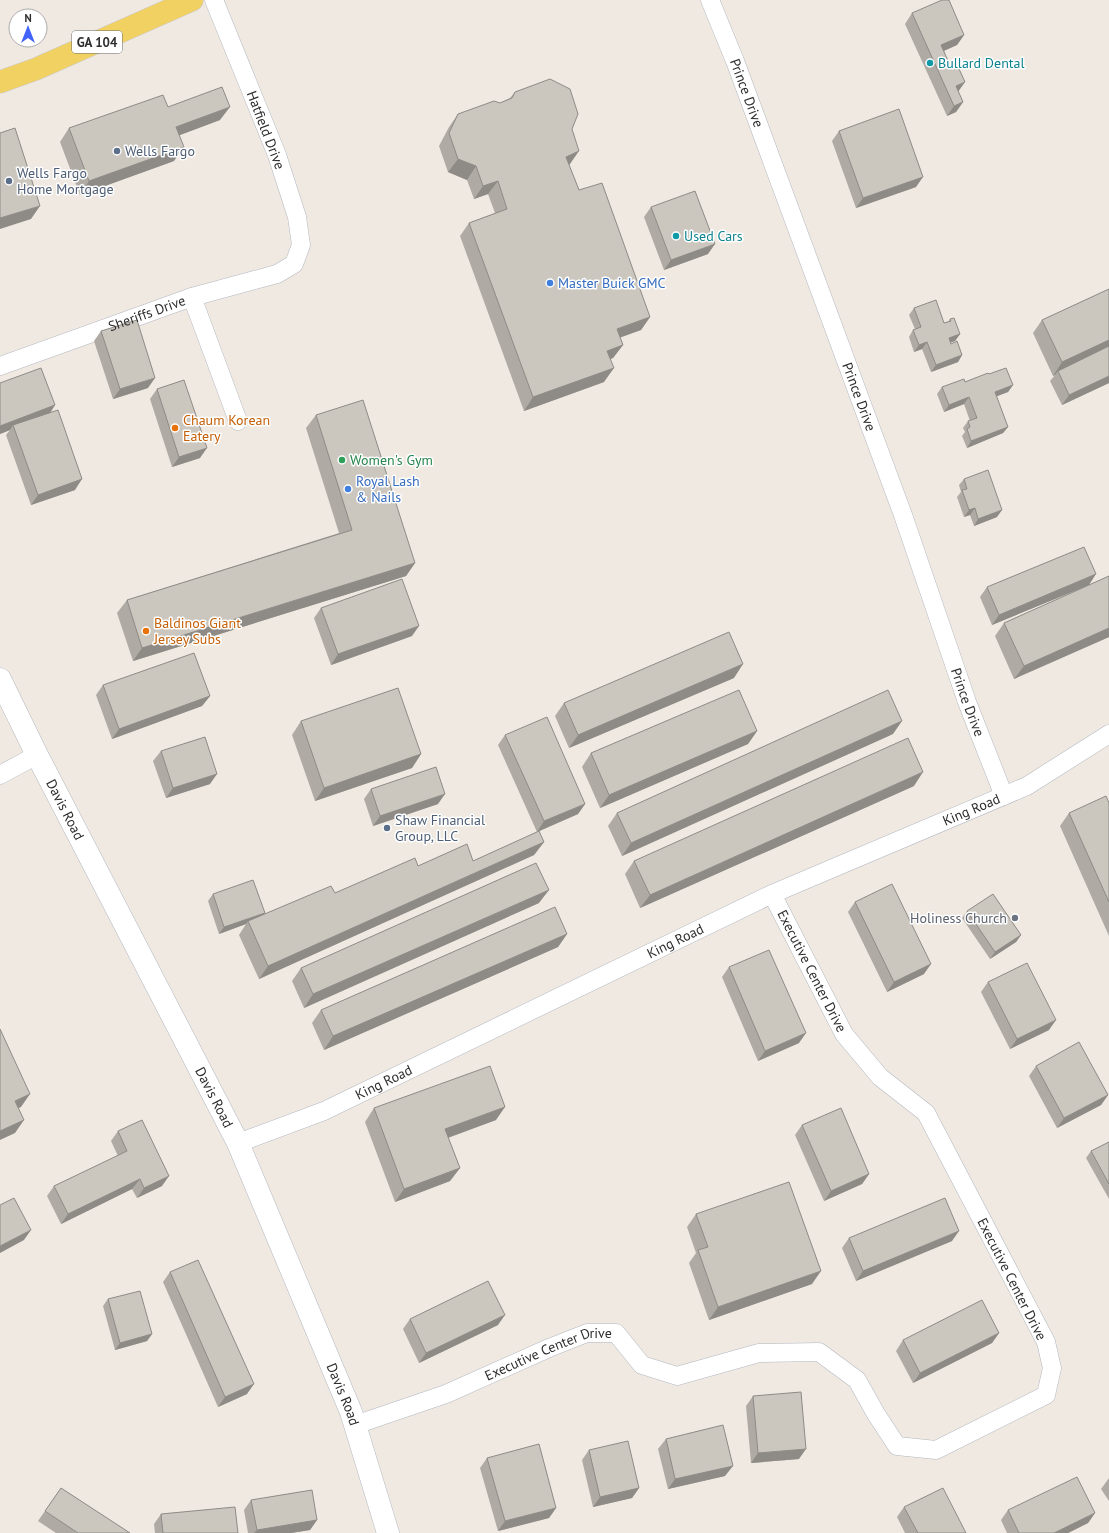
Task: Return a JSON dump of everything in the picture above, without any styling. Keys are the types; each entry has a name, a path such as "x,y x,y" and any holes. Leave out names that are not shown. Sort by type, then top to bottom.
{"main road":[{"name":"GA 104","path":"0,82 36,69 192,0"},
{"name":"Davis Road","path":"0,679 37,755 238,1143 351,1412 388,1533"}],"street":[{"name":"Hatfield Drive","path":"214,0 277,154 297,218 302,245 294,264"},
{"name":"Prince Drive","path":"710,0 737,68 900,507 966,702 1004,796"},
{"name":"Sheriffs Drive","path":"0,366 192,297 277,274 294,264"},
{"path":"192,297 238,421"},
{"name":"King Road","path":"238,1143 324,1111 772,894 1027,786 1109,734"},
{"path":"0,775 37,755"},
{"name":"Executive Center Drive","path":"355,1425 446,1394 549,1348 587,1333 616,1333 642,1365 677,1376 759,1352 819,1352 857,1380 876,1414 897,1446 936,1450 1046,1395 1052,1368 1046,1342 926,1113 880,1077 844,1034 772,894"}],"building":[{"path":"942,0 949,0 964,35 941,45 949,63 955,60 965,82 956,86 963,102 954,106 912,13"},
{"name":"Master Buick GMC","path":"550,79 570,89 578,114 572,129 579,151 566,157 579,190 602,183 650,317 617,329 623,345 607,351 614,368 533,397 469,223 507,209 498,181 483,186 476,166 458,159 449,133 458,114 494,101 500,103 512,98 515,92"},
{"name":"Wells Fargo","path":"222,87 230,107 176,127 184,147 89,181 69,128 163,95 168,107"},
{"path":"899,109 923,177 863,198 839,131"},
{"path":"15,128 40,206 0,218 0,133"},
{"name":"Used Cars","path":"695,191 715,244 671,260 651,207"},
{"path":"1109,289 1109,340 1062,362 1042,320"},
{"path":"936,300 944,323 951,321 950,319 954,318 960,334 949,338 951,344 957,341 962,355 936,365 927,342 919,345 913,330 921,327 914,308"},
{"path":"137,320 155,378 120,389 101,331"},
{"path":"1109,346 1109,376 1069,395 1058,371"},
{"path":"41,368 55,405 0,426 0,383"},
{"path":"1006,368 1013,385 995,392 1008,427 971,441 967,429 970,427 968,421 977,418 969,397 949,405 942,387 964,379 965,382"},
{"path":"184,380 207,448 179,457 157,389"},
{"path":"363,400 415,563 142,648 127,600 352,530 316,415"},
{"path":"58,410 82,479 38,495 13,425"},
{"path":"988,470 1002,510 978,519 975,508 969,510 962,490 967,489 964,479"},
{"path":"1084,547 1096,574 999,615 987,587"},
{"path":"1109,576 1109,628 1024,666 1004,623"},
{"path":"402,579 419,626 338,654 321,608"},
{"path":"729,632 743,664 578,735 564,703"},
{"path":"194,653 210,696 119,729 103,685"},
{"path":"398,688 421,754 324,788 301,721"},
{"path":"739,690 757,731 609,795 591,753"},
{"path":"888,690 902,721 631,843 617,813"},
{"path":"547,717 585,804 544,821 505,735"},
{"path":"205,737 217,774 173,788 161,751"},
{"path":"908,738 923,772 650,895 634,861"},
{"path":"436,767 445,794 380,816 371,789"},
{"path":"1106,796 1109,803 1109,902 1069,813"},
{"path":"539,831 544,842 268,966 248,921 331,886 335,893 415,858 418,866 467,844 473,861"},
{"path":"536,863 549,890 313,994 301,968"},
{"path":"253,880 265,913 224,927 213,894"},
{"path":"892,884 931,964 894,982 855,902"},
{"path":"993,894 1021,935 995,952 967,911"},
{"path":"555,907 567,934 333,1036 321,1010"},
{"path":"769,950 806,1033 765,1051 729,967"},
{"path":"1027,963 1056,1020 1017,1039 988,982"},
{"path":"0,1029 30,1094 15,1101 24,1120 0,1131"},
{"path":"1079,1042 1108,1095 1064,1118 1036,1066"},
{"path":"490,1066 505,1107 445,1129 460,1168 404,1189 374,1108"},
{"path":"841,1108 869,1174 831,1191 802,1125"},
{"path":"142,1120 169,1176 144,1188 140,1179 68,1214 54,1186 127,1151 118,1131"},
{"path":"1109,1142 1109,1184 1091,1151"},
{"path":"789,1182 821,1271 718,1307 698,1250 708,1247 696,1214"},
{"path":"14,1198 31,1230 0,1246 0,1205"},
{"path":"945,1198 959,1231 863,1271 849,1238"},
{"path":"198,1260 254,1384 225,1397 170,1272"},
{"path":"488,1281 505,1315 426,1353 410,1319"},
{"path":"140,1291 152,1334 120,1343 108,1299"},
{"path":"982,1300 999,1333 920,1373 903,1340"},
{"path":"801,1392 806,1449 758,1453 753,1396"},
{"path":"723,1425 733,1466 675,1479 666,1439"},
{"path":"628,1441 639,1488 600,1497 589,1450"},
{"path":"539,1444 556,1508 505,1521 487,1458"},
{"path":"1077,1477 1095,1513 1054,1533 1019,1533 1008,1510"},
{"path":"61,1488 130,1533 78,1533 45,1511"},
{"path":"943,1488 966,1533 918,1533 904,1507"},
{"path":"312,1490 317,1520 257,1530 251,1500"},
{"path":"235,1507 238,1533 163,1533 161,1514"}],"place":[{"name":"Bullard Dental","path":"930,63"},
{"name":"Wells Fargo","path":"117,151"},
{"name":"Wells Fargo Home Mortgage","path":"9,181"},
{"name":"Used Cars","path":"676,236"},
{"name":"Master Buick GMC","path":"550,283"},
{"name":"Chaum Korean Eatery","path":"175,428"},
{"name":"Women's Gym","path":"342,460"},
{"name":"Royal Lash & Nails","path":"348,489"},
{"name":"Baldinos Giant Jersey Subs","path":"146,631"},
{"name":"Shaw Financial Group, LLC","path":"387,828"},
{"name":"Holiness Church","path":"1015,918"}]}
